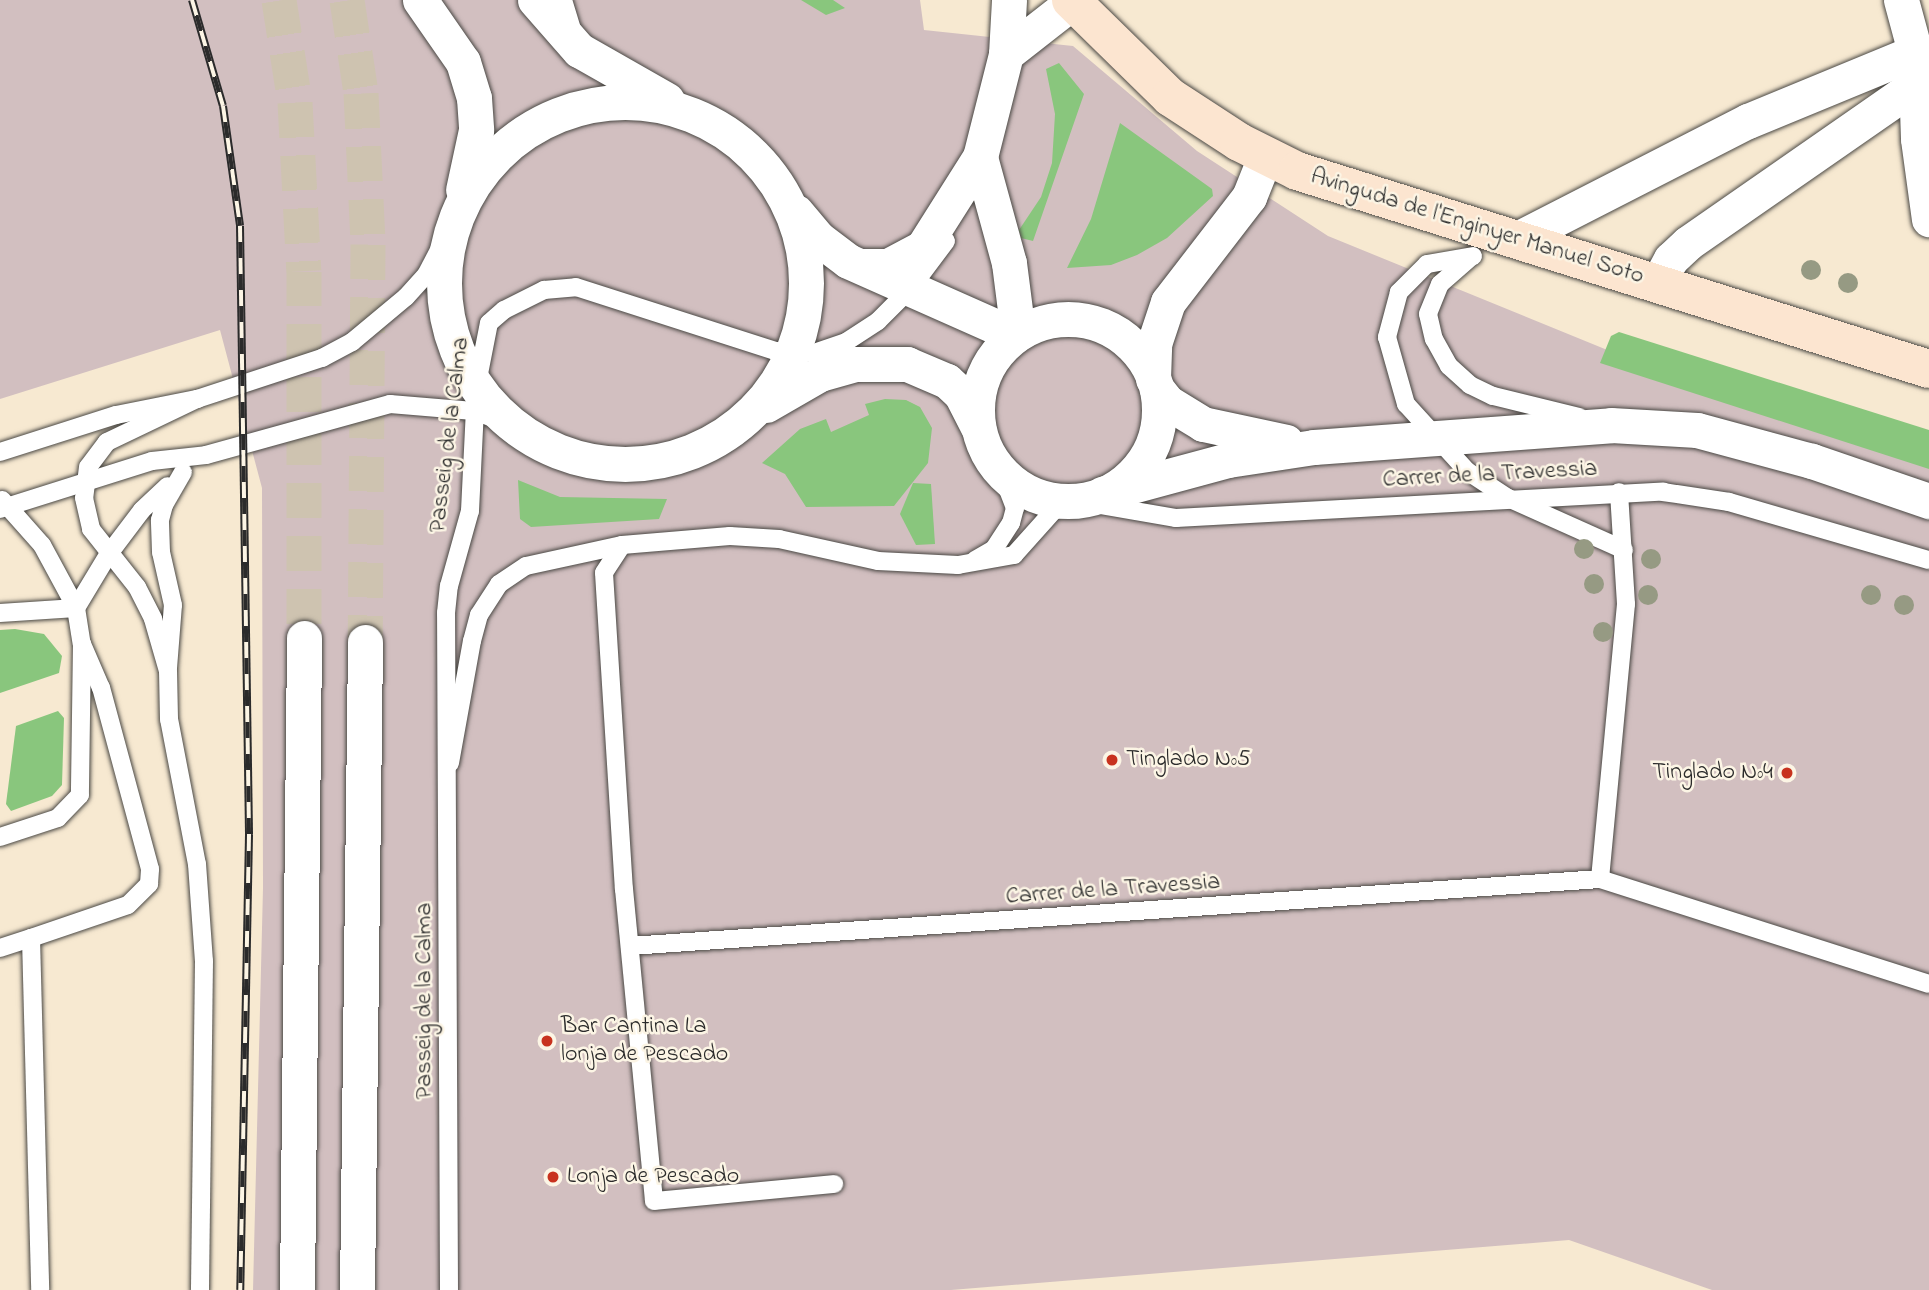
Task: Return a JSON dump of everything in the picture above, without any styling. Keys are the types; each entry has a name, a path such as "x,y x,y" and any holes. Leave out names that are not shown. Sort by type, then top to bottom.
{"main road":[{"name":"Avinguda de l'Enginyer Manuel Soto","path":"1072,1 1170,97 1265,157 1371,198 1517,239 1929,369"}],"street":[{"path":"420,0 463,62 474,98 472,160 443,269 444,311 455,352 475,400 508,423 559,452 593,462 640,464 687,454 820,374 881,362 925,368 947,381 961,394 1001,472 1040,496 1087,497 1228,460 1314,447 1611,425 1697,430 1812,461 1929,501"},
{"path":"536,0 579,50 743,144 768,170 819,239 863,266 910,289 1016,334"},
{"path":"863,266 888,265 923,247 980,158 1006,54 1009,0"},
{"path":"1901,0 1922,60 1929,219"},
{"name":"Avinguda de l'Enginyer Manuel Soto","path":"1006,54 1072,1"},
{"path":"1517,239 1748,121 1922,60"},
{"path":"1658,283 1671,259 1688,243 1922,60"},
{"path":"455,216 491,161 526,129 575,107 629,100 682,109"},
{"path":"1087,497 1137,469 1149,451 1157,431 1154,344 1168,302 1249,197 1265,157"},
{"path":"980,158 1009,263 1016,334"},
{"path":"729,431 762,400 793,351 807,296 804,246 787,199"},
{"path":"979,431 976,409 986,369 1016,334 1053,320 1084,320 1114,330 1138,351 1167,402 1203,424 1314,447"},
{"path":"297,1290 304,638"},
{"path":"357,1290 365,642"}],"lane":[{"path":"563,0 579,50"},
{"name":"Passeig de la Calma","path":"449,1290 450,763 443,681 449,586 470,511 475,400 489,323 504,310 544,290 576,287 775,351 814,353 846,342 878,321 910,289 944,247 964,210 980,158"},
{"path":"168,671 146,602 91,529 85,483 88,467 107,442 198,399 322,358 352,342 387,315 426,275 455,216"},
{"path":"1517,239 1473,256 1419,269 1399,292 1387,337 1398,383 1406,404 1434,440 1467,471 1508,498 1625,550"},
{"path":"1473,256 1440,285 1432,299 1429,314 1434,339 1449,366 1470,385 1493,396 1611,425"},
{"path":"0,452 116,415 198,399"},
{"path":"0,837 58,818 80,794 82,644 76,608 42,545 4,504 85,483 152,461 206,455 390,404 475,400"},
{"path":"76,608 108,555 142,510 206,455"},
{"path":"183,472 164,505 160,528 173,605 174,638 168,671 169,719 202,910 200,1290"},
{"path":"958,565 993,549 1011,523 1015,508 1001,472"},
{"name":"Carrer de la Travessia","path":"1600,879 1626,604 1625,550 1619,492"},
{"name":"Carrer de la Travessia","path":"1087,497 1176,519 1508,498 1663,492 1729,502 1929,560"},
{"path":"450,763 479,615 499,584 526,566 622,544 730,536 779,539 878,561 958,565 1014,555 1057,508 1087,497"},
{"path":"622,544 604,573 630,946 654,1201 834,1184"},
{"path":"0,613 76,608"},
{"path":"0,948 128,905 149,884 150,869 100,688 82,644"},
{"name":"Carrer de la Travessia","path":"630,946 1600,879 1929,984"},
{"path":"32,937 40,1290"}],"shaded area":[{"path":"0,0 920,0 924,30 1073,46 1197,151 1328,236 1622,356 1929,454 1929,1290 1712,1290 1569,1240 951,1290 253,1290 263,888 262,488 220,330 0,399"}],"green space":[{"path":"801,0 833,0 845,8 826,15"},
{"path":"1059,63 1084,94 1033,241 1021,238 1019,230 1041,197 1052,163 1055,114 1046,69"},
{"path":"1120,123 1212,189 1213,196 1167,238 1137,255 1111,265 1067,268 1091,219"},
{"path":"1619,332 1929,430 1929,469 1600,363 1611,336"},
{"path":"885,399 906,400 920,407 932,428 928,463 894,506 806,507 785,474 762,463 800,429 826,419 831,432 869,415 865,404"},
{"path":"518,480 560,497 667,499 659,519 531,527 520,519"},
{"path":"913,483 931,484 935,544 916,545 900,514"},
{"path":"15,629 44,634 62,656 59,673 0,693 0,630"},
{"path":"58,711 64,718 62,785 52,796 11,811 6,804 16,726"}],"tunnel":[{"path":"279,0 295,102 304,271 304,638"},
{"path":"347,0 361,93 368,244 365,642"}],"railway":[{"path":"192,0 223,106 240,226 249,835 240,1290"}],"place":[{"name":"Tinglado Nº5","path":"1112,760"},
{"name":"Tinglado Nº4","path":"1787,773"},
{"name":"Bar Cantina La lonja de Pescado","path":"547,1041"},
{"name":"Lonja de Pescado","path":"553,1177"}]}
